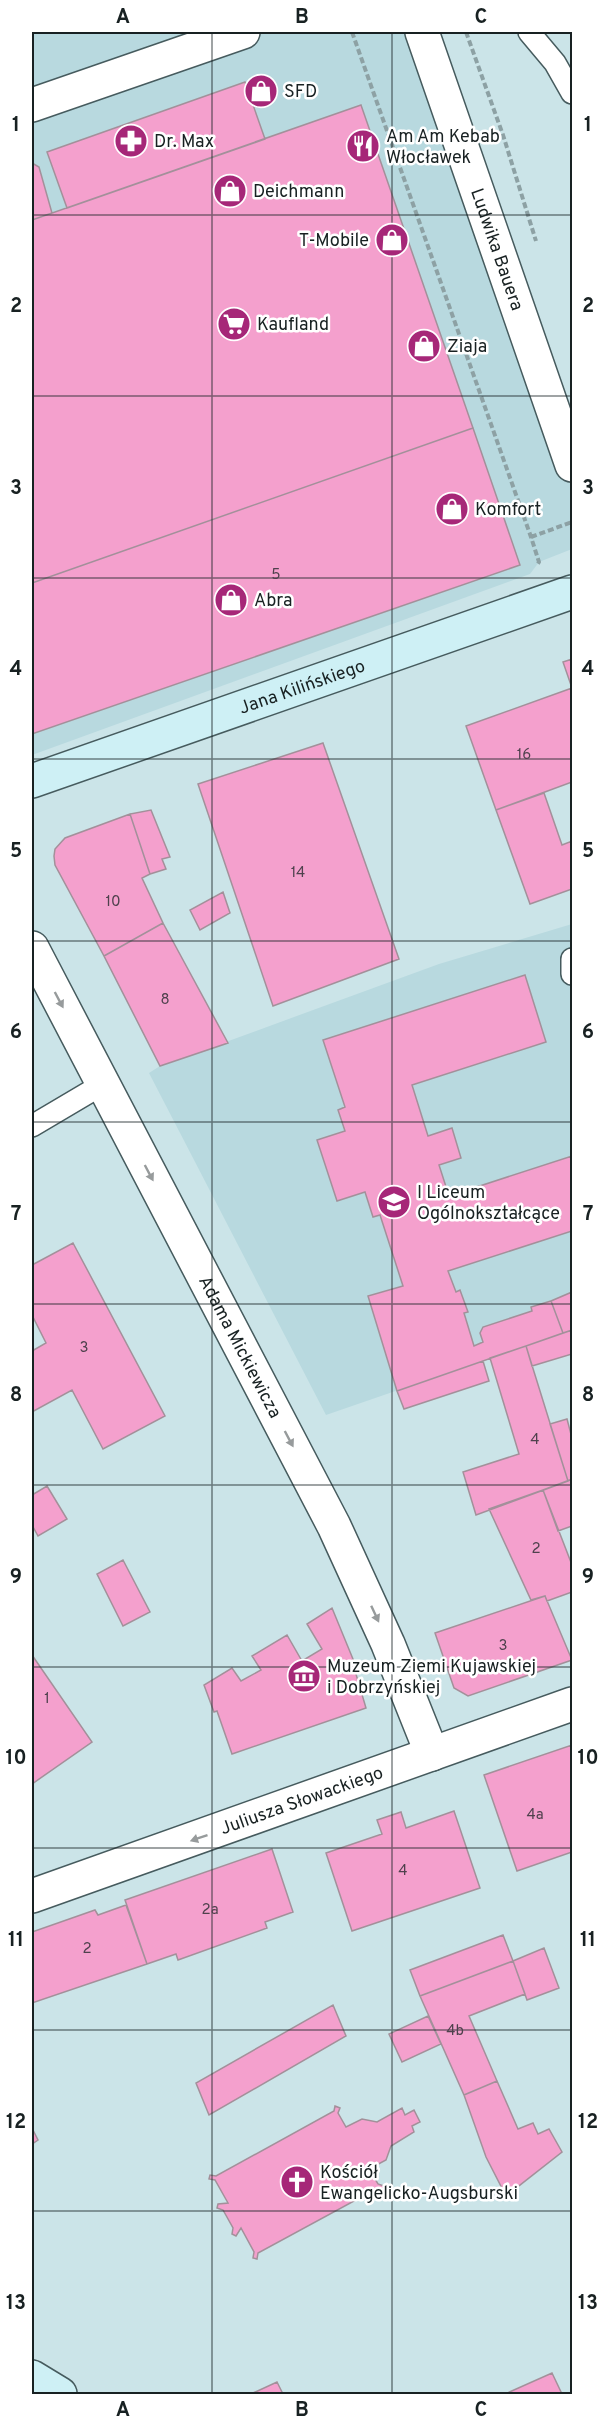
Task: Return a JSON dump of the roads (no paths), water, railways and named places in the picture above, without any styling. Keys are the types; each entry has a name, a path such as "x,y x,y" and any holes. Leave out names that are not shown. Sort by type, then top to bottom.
{"street":[{"path":"32,105 243,32"},
{"name":"Ludwika Bauera","path":"422,32 573,465"},
{"name":"Jana Kilińskiego","path":"32,781 573,592"},
{"name":"Adama Mickiewicza","path":"32,948 334,1526 388,1644 432,1754"},
{"name":"Juliusza Słowackiego","path":"32,1896 573,1704"},
{"path":"32,2377 60,2394"}],"lane":[{"path":"529,32 555,63 573,93"},
{"path":"573,959 573,974"},
{"path":"32,1126 103,1084"}],"place":[{"name":"SFD","path":"261,91"},
{"name":"Dr. Max","path":"131,141"},
{"name":"Am Am Kebab Włocławek","path":"363,146"},
{"name":"Deichmann","path":"230,191"},
{"name":"T-Mobile","path":"392,240"},
{"name":"Kaufland","path":"234,324"},
{"name":"Ziaja","path":"424,346"},
{"name":"Komfort","path":"452,509"},
{"name":"Abra","path":"231,600"},
{"name":"I Liceum Ogólnokształcące","path":"394,1202"},
{"name":"Muzeum Ziemi Kujawskiej i Dobrzyńskiej","path":"304,1676"},
{"name":"Kościół Ewangelicko-Augsburski","path":"297,2182"}]}
